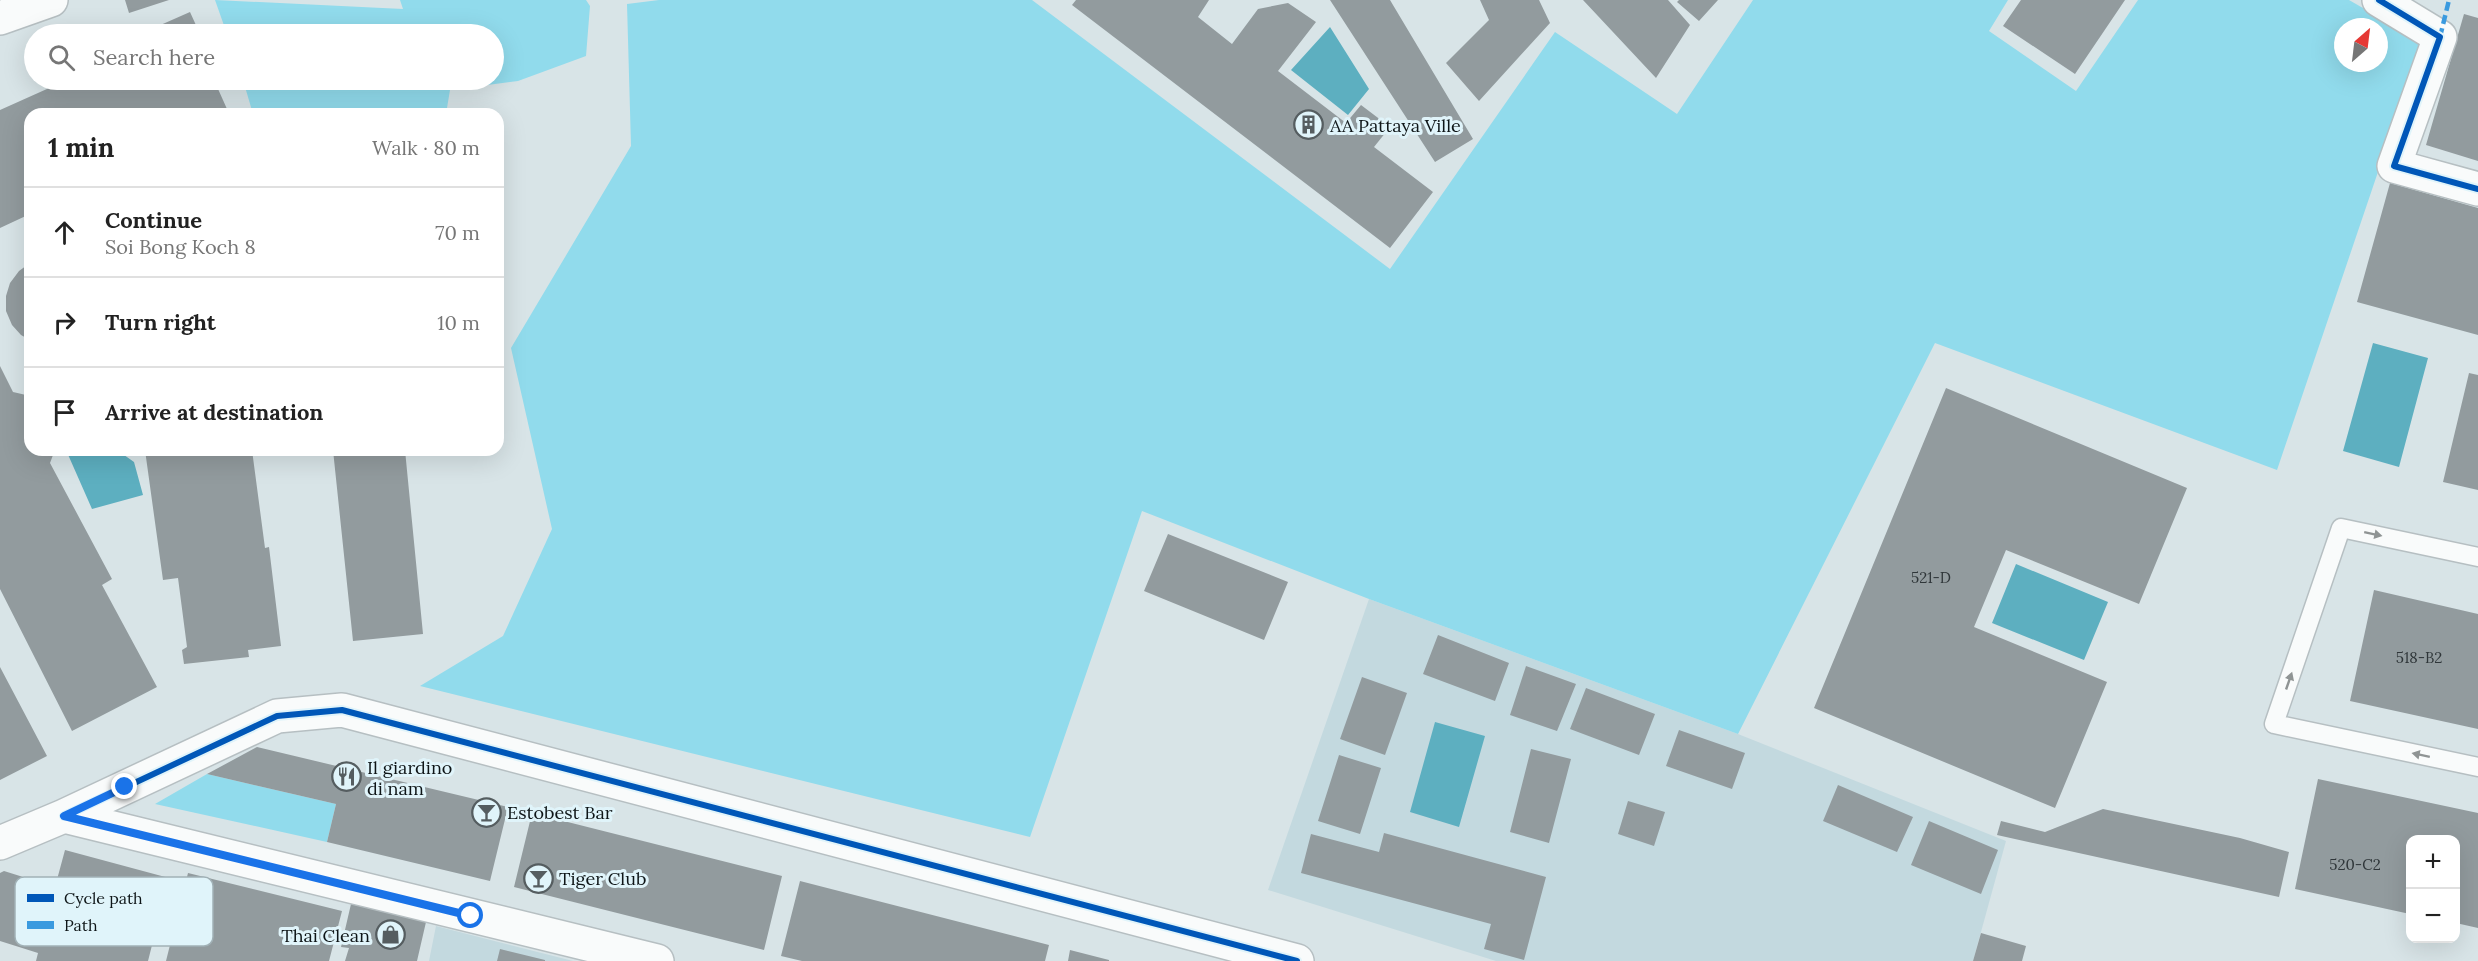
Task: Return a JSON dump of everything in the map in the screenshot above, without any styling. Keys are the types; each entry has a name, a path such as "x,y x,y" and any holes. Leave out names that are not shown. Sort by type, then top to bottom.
{"street":[{"path":"0,18 51,0"},
{"path":"2379,0 2440,37 2394,166 2478,189"},
{"path":"0,843 64,816 277,716 342,710 1297,961"},
{"path":"64,816 657,961"}],"lane":[{"path":"2478,557 2341,528 2274,724 2478,767"}],"shaded area":[{"path":"215,0 403,9 400,0 586,0 590,6 586,56 518,81 504,83 504,24 223,24"},
{"path":"659,0 1032,0 1390,269 1555,32 1677,114 1753,0 2008,0 1989,31 2076,91 2138,0 2349,0 2380,18 2334,18 2334,72 2388,72 2388,22 2422,42 2277,470 1935,343 1738,734 1369,599 1142,511 1030,837 420,686 503,636 552,529 511,348 631,146 627,4"},
{"path":"1330,27 1369,89 1348,115 1291,70"},
{"path":"246,90 450,90 447,108 251,108"},
{"path":"2373,343 2428,358 2399,467 2343,451"},
{"path":"69,456 126,456 134,462 143,495 92,509"},
{"path":"2016,564 2108,602 2084,660 1992,623"},
{"path":"1369,599 1738,734 2006,841 1973,961 1496,961 1268,890"},
{"path":"1435,722 1485,736 1459,827 1410,812"},
{"path":"207,774 336,804 327,842 155,804"},
{"path":"436,926 573,961 429,961"}],"building":[{"path":"125,0 169,0 129,13"},
{"name":"AA Pattaya Ville","path":"1076,0 1209,0 1198,17 1232,44 1258,9 1288,3 1316,22 1278,71 1346,123 1361,105 1390,127 1374,147 1433,192 1390,248 1072,5"},
{"path":"1330,0 1390,0 1473,139 1435,162"},
{"path":"1480,0 1539,0 1550,23 1479,101 1446,63 1489,20"},
{"path":"1583,0 1668,0 1690,25 1656,78"},
{"path":"1679,0 1718,0 1699,21 1677,2"},
{"path":"2021,0 2125,0 2075,74 2003,26"},
{"path":"190,12 195,24 163,24"},
{"path":"2464,14 2478,18 2478,161 2426,145"},
{"path":"45,90 218,90 227,108 24,108 24,217 0,228 0,110"},
{"path":"2390,183 2478,208 2478,335 2357,302"},
{"path":"24,267 24,337 12,325 6,311 6,296 10,283"},
{"path":"0,366 13,392 24,395 24,456 53,456 50,463 112,579 102,585 157,687 72,731 0,589"},
{"path":"2469,373 2478,375 2478,490 2443,482"},
{"path":"1946,388 2187,488 2139,604 2006,550 1974,627 2107,682 2055,808 1814,708"},
{"path":"146,456 253,456 265,548 269,547 281,646 248,650 249,657 184,664 182,650 187,647 178,578 163,580"},
{"path":"334,456 406,456 423,634 353,641"},
{"path":"1168,534 1288,582 1264,640 1144,591"},
{"path":"2374,590 2478,614 2478,729 2350,701"},
{"path":"1438,635 1509,663 1495,701 1423,674"},
{"path":"1526,666 1576,684 1557,731 1510,715"},
{"path":"0,667 47,756 0,780"},
{"path":"1362,677 1407,693 1385,755 1340,739"},
{"path":"1586,688 1655,714 1639,755 1570,729"},
{"path":"1679,730 1745,753 1732,789 1666,766"},
{"path":"257,747 508,807 490,881 327,842 336,804 207,774"},
{"path":"1531,749 1571,759 1549,843 1510,832"},
{"path":"1339,755 1381,768 1360,834 1318,821"},
{"path":"2318,779 2478,813 2478,928 2460,924 2460,835 2406,835 2406,913 2295,889"},
{"path":"1838,785 1913,817 1897,852 1823,821"},
{"path":"1628,801 1665,812 1654,846 1618,834"},
{"path":"2103,809 2240,838 2289,852 2279,897 1997,835 2001,821 2045,832"},
{"path":"532,813 782,876 764,950 514,887"},
{"path":"1929,821 1998,850 1981,894 1911,865"},
{"path":"1384,833 1546,877 1524,960 1484,949 1491,924 1301,873 1311,834 1379,852"},
{"path":"65,850 165,877 58,877"},
{"path":"4,871 23,877 15,877 15,946 0,941 0,873"},
{"path":"188,873 204,877 187,877"},
{"path":"213,879 342,911 329,961 166,961 170,946 213,946"},
{"path":"800,881 1049,945 1045,961 802,961 781,956"},
{"path":"351,904 426,922 417,961 345,961 349,948 341,947"},
{"path":"1981,933 2026,946 2022,961 1973,961"},
{"path":"16,946 152,946 148,961 36,961 38,953"},
{"path":"500,949 545,960 545,961 497,961"},
{"path":"1070,950 1109,960 1109,961 1068,961"}],"marked path":[{"path":"2440,37 2449,0"}],"cycle path":[{"path":"2379,0 2440,37 2394,166 2478,189"},
{"path":"64,816 277,716 342,710 1297,961"}],"place":[{"name":"AA Pattaya Ville","path":"1309,125"},
{"name":"Il giardino di nam","path":"346,777"},
{"name":"Estobest Bar","path":"486,812"},
{"name":"Tiger Club","path":"538,878"},
{"name":"Thai Clean","path":"391,935"}],"route":[{"path":"125,787 64,816 471,916"}]}
